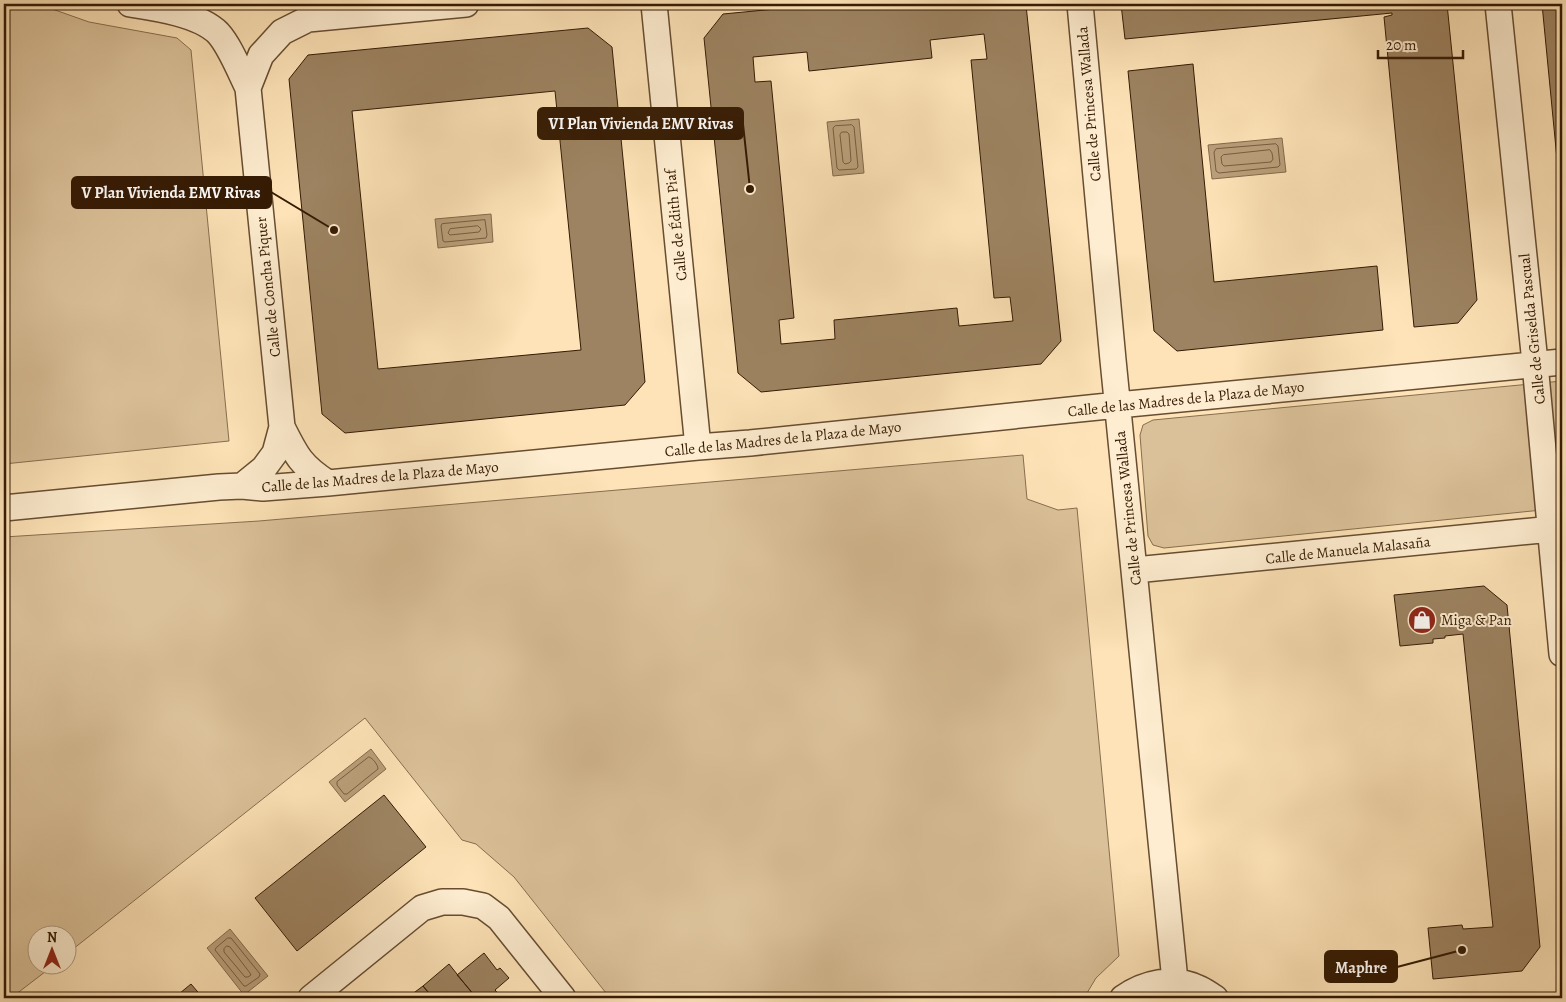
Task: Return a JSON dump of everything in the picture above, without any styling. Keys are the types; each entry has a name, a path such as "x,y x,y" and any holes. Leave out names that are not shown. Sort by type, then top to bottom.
{"street":[{"path":"130,4 161,9 200,21 218,33 234,59 248,88"},
{"path":"248,88 261,54 282,32 308,20 466,4"},
{"name":"Calle de Édith Piaf","path":"654,4 698,447"},
{"name":"Calle de Princesa Wallada","path":"1080,4 1134,570 1176,981"},
{"name":"Calle de Griselda Pascual","path":"1498,4 1536,365 1556,529 1562,654"},
{"name":"Calle de Concha Piquer","path":"242,486 264,468 275,453 282,427 248,88"},
{"name":"Calle de las Madres de la Plaza de Mayo","path":"4,508 242,486 263,488 328,483 1562,362"},
{"name":"Calle de Concha Piquer","path":"282,427 295,453 310,471 328,483"},
{"name":"Calle de Manuela Malasaña","path":"1134,570 1556,529"},
{"path":"311,998 422,908 442,902 463,902 483,906 499,918 563,998"},
{"path":"1123,998 1134,990 1154,983 1176,981 1198,987 1215,998"}],"shaded area":[{"path":"4,4 38,4 89,22 177,38 191,50 229,441 4,464"},
{"path":"1562,381 1562,508 1164,548 1153,545 1148,536 1140,435 1143,425 1153,420"},
{"path":"1023,455 1027,499 1058,510 1077,508 1119,956 1096,978 1084,998 610,998 514,877 476,844 462,840 365,718 78,945 78,924 28,924 28,974 42,974 11,998 4,998 4,537 259,521"}],"water":[{"path":"859,119 864,173 833,176 827,122"},
{"path":"1282,138 1286,172 1212,179 1208,145"},
{"path":"491,214 493,242 438,248 435,219"},
{"path":"371,749 386,769 345,802 329,782"},
{"path":"230,929 268,976 244,995 207,948"}],"building":[{"path":"828,4 1026,5 1061,341 1041,364 761,392 738,373 704,38 723,14","holes":["984,34 987,59 971,60 994,298 1010,297 1013,321 959,326 957,308 834,320 835,339 781,344 779,320 794,318 771,81 755,82 753,57 807,52 809,71 932,58 930,40"]},
{"path":"1121,4 1447,4 1477,300 1458,323 1414,327 1384,17 1392,15 1392,13 1125,39"},
{"path":"1542,4 1562,4 1562,211"},
{"path":"588,28 612,47 645,382 625,405 345,433 322,414 289,79 308,55","holes":["555,91 581,350 378,369 352,111"]},
{"path":"1193,64 1214,282 1377,266 1383,330 1177,351 1154,331 1128,71"},
{"path":"1484,586 1507,605 1540,947 1522,971 1433,979 1428,928 1462,925 1463,929 1493,927 1463,634 1433,639 1433,643 1400,646 1394,595"},
{"path":"384,795 426,847 297,951 255,898"},
{"path":"484,953 497,970 500,968 509,978 495,990 500,998 477,998 457,975"},
{"path":"449,964 472,993 465,998 433,998 423,986"},
{"path":"191,984 203,998 174,998"},
{"path":"423,986 433,998 407,998"}],"place":[{"name":"VI Plan Vivienda EMV Rivas","path":"750,189"},
{"name":"V Plan Vivienda EMV Rivas","path":"334,230"},
{"name":"Miga & Pan","path":"1422,620"},
{"name":"Maphre","path":"1462,950"}]}
